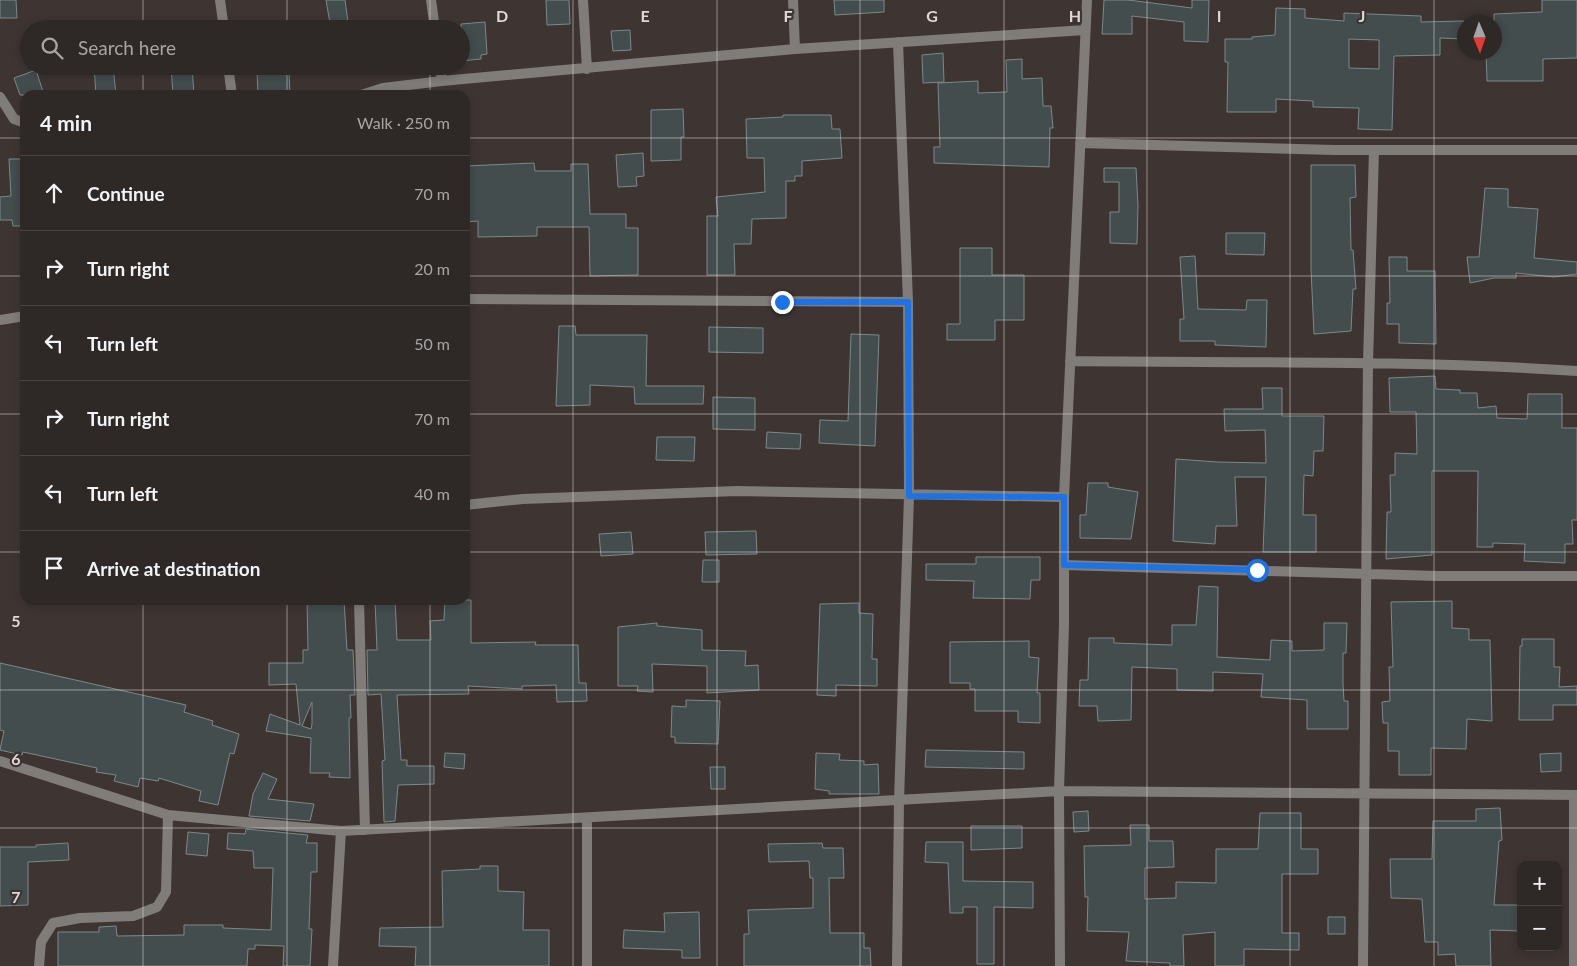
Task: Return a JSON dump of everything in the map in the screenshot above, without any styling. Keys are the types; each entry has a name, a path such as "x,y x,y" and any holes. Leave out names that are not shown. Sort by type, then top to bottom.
{"street":[{"path":"220,0 223,20"},
{"path":"431,0 434,20"},
{"path":"583,0 587,69"},
{"path":"793,0 795,49"},
{"path":"1060,966 1059,792 1064,497 1087,0"},
{"path":"377,90 442,81 795,49 1086,30"},
{"path":"897,966 898,801 909,496 908,302 898,42"},
{"path":"229,75 231,90"},
{"path":"441,75 442,81"},
{"path":"0,97 14,119 20,122"},
{"path":"1080,143 1374,150 1577,150"},
{"path":"1363,966 1368,574 1368,363 1374,150"},
{"path":"470,298 908,302"},
{"path":"0,320 20,317"},
{"path":"1070,361 1368,363 1503,366 1577,371"},
{"path":"470,504 523,498 737,491 909,496 1064,497"},
{"path":"1064,565 1368,574 1577,576"},
{"path":"359,605 365,830"},
{"path":"0,761 168,815 341,832 1059,792 1575,795 1574,966"},
{"path":"39,966 41,942 53,923 80,918 133,916 157,907 166,892 168,815"},
{"path":"587,818 587,966"},
{"path":"332,966 341,832"}],"building":[{"path":"0,0 16,0 17,18 0,18"},
{"path":"326,0 345,0 348,20 329,20"},
{"path":"546,0 569,0 570,24 547,25"},
{"path":"834,0 884,0 884,12 835,15"},
{"path":"1104,0 1128,0 1192,8 1192,0 1209,0 1208,42 1184,41 1184,22 1132,16 1132,34 1102,34"},
{"path":"1542,0 1577,0 1577,58 1543,59 1543,81 1487,81 1486,60 1502,60 1502,15 1494,14 1542,12"},
{"path":"1276,8 1305,9 1305,18 1344,21 1344,13 1421,16 1421,22 1457,21 1457,39 1440,38 1440,55 1394,56 1392,130 1358,129 1359,108 1313,107 1313,101 1276,99 1276,112 1227,112 1228,62 1225,62 1225,39 1252,39 1252,37 1275,35","holes":["1349,39 1379,40 1379,69 1349,68"]},
{"path":"485,22 487,54 481,55 481,59 470,60 470,23"},
{"path":"630,30 631,50 613,51 611,31"},
{"path":"943,53 944,82 923,83 922,55"},
{"path":"1022,59 1022,79 1042,78 1043,106 1051,106 1053,128 1050,128 1049,167 934,163 934,147 940,147 938,83 978,81 978,93 1007,92 1006,60"},
{"path":"22,75 38,75 42,90 20,90 20,95 14,78"},
{"path":"95,75 114,75 115,90 96,90"},
{"path":"172,75 193,75 194,90 173,90"},
{"path":"257,75 289,75 290,90 258,90"},
{"path":"683,109 684,137 681,137 681,160 651,161 651,110"},
{"path":"783,115 831,115 832,129 840,129 842,158 802,161 802,176 795,176 795,181 786,181 786,218 752,219 751,244 734,244 735,275 707,275 707,216 718,216 716,197 765,192 764,158 747,158 746,119 783,117"},
{"path":"643,153 644,176 636,177 637,186 618,187 616,155"},
{"path":"9,159 20,159 20,226 13,226 12,220 0,220 0,197 11,196"},
{"path":"534,163 535,171 571,171 571,164 588,164 590,214 626,214 626,228 638,228 638,275 590,276 589,227 537,227 537,236 478,237 478,221 470,222 470,166"},
{"path":"1311,165 1355,165 1356,197 1350,198 1351,250 1353,250 1356,289 1353,289 1351,331 1314,334 1311,269"},
{"path":"1104,168 1136,168 1138,205 1137,244 1110,243 1110,212 1119,212 1119,182 1104,182"},
{"path":"1485,188 1508,189 1508,207 1538,209 1534,258 1577,262 1577,274 1554,277 1516,273 1516,278 1494,278 1470,283 1467,257 1479,257"},
{"path":"1226,233 1265,233 1264,255 1226,254"},
{"path":"960,248 992,248 992,275 1024,275 1024,320 995,320 995,340 947,340 947,324 960,324"},
{"path":"1195,256 1198,309 1246,310 1247,300 1267,300 1266,347 1215,345 1215,341 1180,341 1180,319 1184,319 1180,257"},
{"path":"1389,257 1407,257 1407,271 1435,271 1436,344 1399,343 1399,324 1387,324 1387,303 1390,303"},
{"path":"559,326 575,326 576,335 647,335 646,386 704,386 703,404 635,404 634,387 590,385 590,405 556,406"},
{"path":"709,327 763,328 763,353 709,352"},
{"path":"851,334 879,335 875,446 819,443 820,420 848,421"},
{"path":"1435,376 1436,389 1460,390 1460,393 1477,393 1478,408 1496,406 1497,418 1527,419 1528,394 1562,394 1562,428 1577,428 1577,520 1572,520 1573,544 1565,544 1565,563 1524,561 1525,544 1493,543 1493,547 1477,547 1478,471 1432,471 1432,555 1386,559 1387,512 1391,512 1390,475 1395,475 1395,453 1417,454 1416,412 1390,412 1389,378"},
{"path":"1262,388 1282,388 1282,416 1324,416 1323,451 1314,451 1313,476 1304,475 1303,515 1316,515 1316,552 1263,552 1266,477 1235,477 1237,526 1216,526 1215,544 1173,541 1176,459 1266,463 1265,430 1225,431 1224,409 1263,409"},
{"path":"713,397 755,398 755,430 713,429"},
{"path":"767,432 801,434 800,449 766,448"},
{"path":"657,437 695,437 694,461 656,460"},
{"path":"1088,483 1108,483 1108,487 1138,492 1131,539 1080,538 1080,515 1086,515"},
{"path":"756,531 757,554 706,555 705,532"},
{"path":"631,532 633,554 601,556 599,534"},
{"path":"976,557 1040,557 1040,580 1031,580 1030,599 973,598 974,581 926,580 926,564 976,564"},
{"path":"703,560 719,560 719,582 702,582"},
{"path":"1199,586 1218,587 1217,657 1270,660 1271,640 1292,641 1292,651 1324,650 1324,623 1347,623 1346,653 1343,653 1343,684 1344,701 1348,701 1348,729 1307,729 1307,700 1261,697 1263,674 1213,672 1213,691 1177,690 1177,669 1132,667 1131,720 1098,721 1097,706 1079,706 1080,680 1088,680 1089,638 1114,638 1114,643 1172,645 1172,625 1196,625"},
{"path":"471,600 471,643 536,642 535,645 578,645 579,683 586,683 587,701 557,702 556,685 522,686 522,689 468,686 469,694 397,695 401,760 407,760 407,766 434,766 434,784 398,785 395,821 384,822 382,761 385,760 381,694 368,695 367,650 377,650 375,605 395,605 397,640 431,640 430,621 444,620 445,605 470,605"},
{"path":"1452,601 1452,628 1469,629 1469,640 1490,640 1492,721 1467,719 1466,749 1431,748 1431,775 1399,775 1399,751 1388,751 1388,723 1383,723 1382,702 1390,701 1389,667 1393,667 1391,602"},
{"path":"859,603 859,613 873,614 872,659 877,659 877,686 836,685 836,696 817,695 820,604"},
{"path":"307,605 344,605 347,650 353,650 355,695 350,695 350,778 329,777 330,773 310,773 311,738 266,731 270,714 300,725 296,684 269,685 269,663 303,663 303,650 308,650","holes":["312,702 312,724 311,729 302,726"]},
{"path":"657,623 657,626 702,630 702,650 746,651 745,666 758,665 759,690 707,693 707,666 652,664 653,692 637,691 638,686 618,686 618,627"},
{"path":"1522,639 1554,639 1554,667 1560,667 1559,687 1577,686 1577,705 1553,705 1553,720 1519,720 1520,646 1522,646"},
{"path":"1029,641 1029,657 1039,658 1037,693 1040,693 1040,723 1018,722 1018,711 975,711 975,689 970,689 970,683 950,683 950,642"},
{"path":"0,663 186,705 184,712 213,721 212,725 239,734 234,754 230,753 218,805 199,801 201,791 159,778 158,781 140,778 138,787 114,781 116,775 96,772 97,768 23,752 22,755 0,750 4,731 0,730"},
{"path":"686,700 720,701 718,744 675,743 675,737 671,737 672,706 686,707"},
{"path":"926,750 1024,752 1024,769 925,767"},
{"path":"445,753 465,754 464,769 444,767"},
{"path":"816,753 840,754 839,760 864,761 864,765 878,764 879,794 829,794 829,791 815,789"},
{"path":"1561,753 1561,771 1541,772 1540,754"},
{"path":"710,767 725,767 725,789 711,789"},
{"path":"263,773 277,779 268,799 314,804 310,821 249,816 253,794"},
{"path":"1500,808 1502,840 1499,841 1494,905 1517,905 1517,931 1490,930 1491,966 1456,966 1455,954 1438,955 1438,942 1425,942 1422,899 1391,898 1390,859 1432,859 1433,821 1476,821 1476,809"},
{"path":"1088,811 1089,831 1074,832 1073,812"},
{"path":"1260,813 1301,813 1301,849 1318,849 1318,874 1282,874 1282,933 1299,933 1299,950 1244,949 1244,966 1215,966 1215,932 1183,935 1184,966 1170,966 1170,963 1126,961 1129,932 1087,931 1088,897 1085,897 1084,846 1131,845 1130,825 1149,825 1149,841 1173,841 1174,867 1145,868 1145,899 1176,898 1176,882 1216,883 1216,849 1258,849"},
{"path":"971,826 1022,826 1022,848 971,850"},
{"path":"246,829 308,835 306,843 317,843 317,872 311,872 309,929 312,929 310,966 283,966 284,946 255,945 255,949 248,949 247,966 58,966 58,932 99,932 99,927 116,926 117,936 184,935 184,925 223,925 223,928 271,930 273,868 254,868 253,851 227,849 228,833 245,834"},
{"path":"188,832 209,834 207,856 186,854"},
{"path":"926,842 963,842 963,881 1033,882 1033,908 994,907 994,964 977,964 977,907 963,907 963,913 950,913 948,863 925,862"},
{"path":"68,843 69,860 28,862 28,905 0,906 0,847 36,847 36,845"},
{"path":"822,843 823,848 843,848 844,878 829,878 830,933 864,933 864,948 870,948 871,966 744,966 744,934 749,934 748,910 813,908 813,878 810,878 809,861 769,862 768,844"},
{"path":"480,866 498,866 498,891 524,892 523,930 549,930 549,966 415,966 416,947 379,946 380,928 443,927 442,871 480,869"},
{"path":"699,912 700,958 682,958 682,950 623,948 624,930 665,932 664,913"},
{"path":"1328,917 1345,917 1345,934 1328,934"}],"route":[{"path":"782,302 908,302 909,496 1064,497 1064,565 1257,570"}]}
